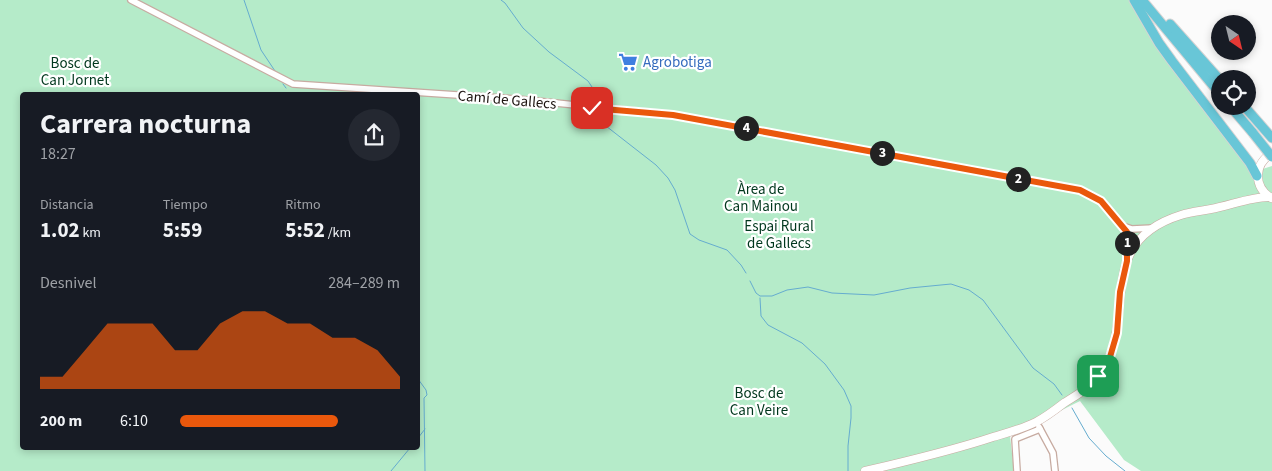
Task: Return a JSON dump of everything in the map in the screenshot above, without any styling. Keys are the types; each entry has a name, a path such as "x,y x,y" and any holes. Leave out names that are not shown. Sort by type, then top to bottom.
{"highway":[{"path":"1134,0 1164,49 1250,163 1258,178"},
{"path":"1142,0 1211,83"},
{"path":"1148,0 1211,70"},
{"path":"1238,115 1272,157"},
{"path":"1252,115 1272,138"}],"main road":[{"path":"1240,203 1252,195 1258,178 1260,164 1272,153"},
{"path":"1258,178 1262,190 1271,198"},
{"path":"865,471 962,448 1038,425 1089,386 1106,365 1115,340 1121,285 1127,261 1140,240 1154,228 1182,215 1261,197 1271,198"}],"street":[{"name":"Camí de Gallecs","path":"131,0 293,84 412,92"},
{"name":"Camí de Gallecs","path":"420,93 517,99 673,115 1080,190 1101,201 1123,226 1129,230 1134,240 1140,240"},
{"path":"1127,261 1129,230 1154,228"},
{"path":"1017,471 1015,440 1038,425 1053,453 1056,471"}],"green space":[{"name":"Espai Rural de Gallecs","path":"0,0 1132,0 1211,112 1211,115 1213,115 1253,172 1272,166 1272,471 1141,471 1124,460 1080,401 1010,436 1014,471 0,471"}],"waterway":[{"path":"244,0 261,50 275,71"},
{"path":"501,0 523,28 549,52 588,81 594,90 596,104"},
{"path":"283,84 286,88"},
{"path":"597,109 597,119 656,165 668,178 675,190 690,234 699,240 727,250 746,273"},
{"path":"750,281 756,293 760,296 772,296 787,290 808,287 832,293 874,295 910,288 951,284 969,290 983,300 1033,368 1054,384 1062,395"},
{"path":"760,298 761,316 768,325 802,343 825,364 844,390 851,406 848,471"},
{"path":"420,382 427,395 424,398 425,471"},
{"path":"1072,408 1089,438 1106,456 1125,471"},
{"path":"420,435 425,429"},
{"path":"391,471 408,450"}],"place":[{"name":"Agrobotiga","path":"628,62"}],"route":[{"path":"592,108 673,115 867,150 1080,190 1101,201 1127,232 1127,261 1120,292 1114,347 1106,365 1098,376"}],"park label":[{"name":"Bosc de Can Jornet","path":"75,72"},
{"name":"Àrea de Can Mainou","path":"761,198"},
{"name":"Bosc de Can Veire","path":"759,402"}]}
